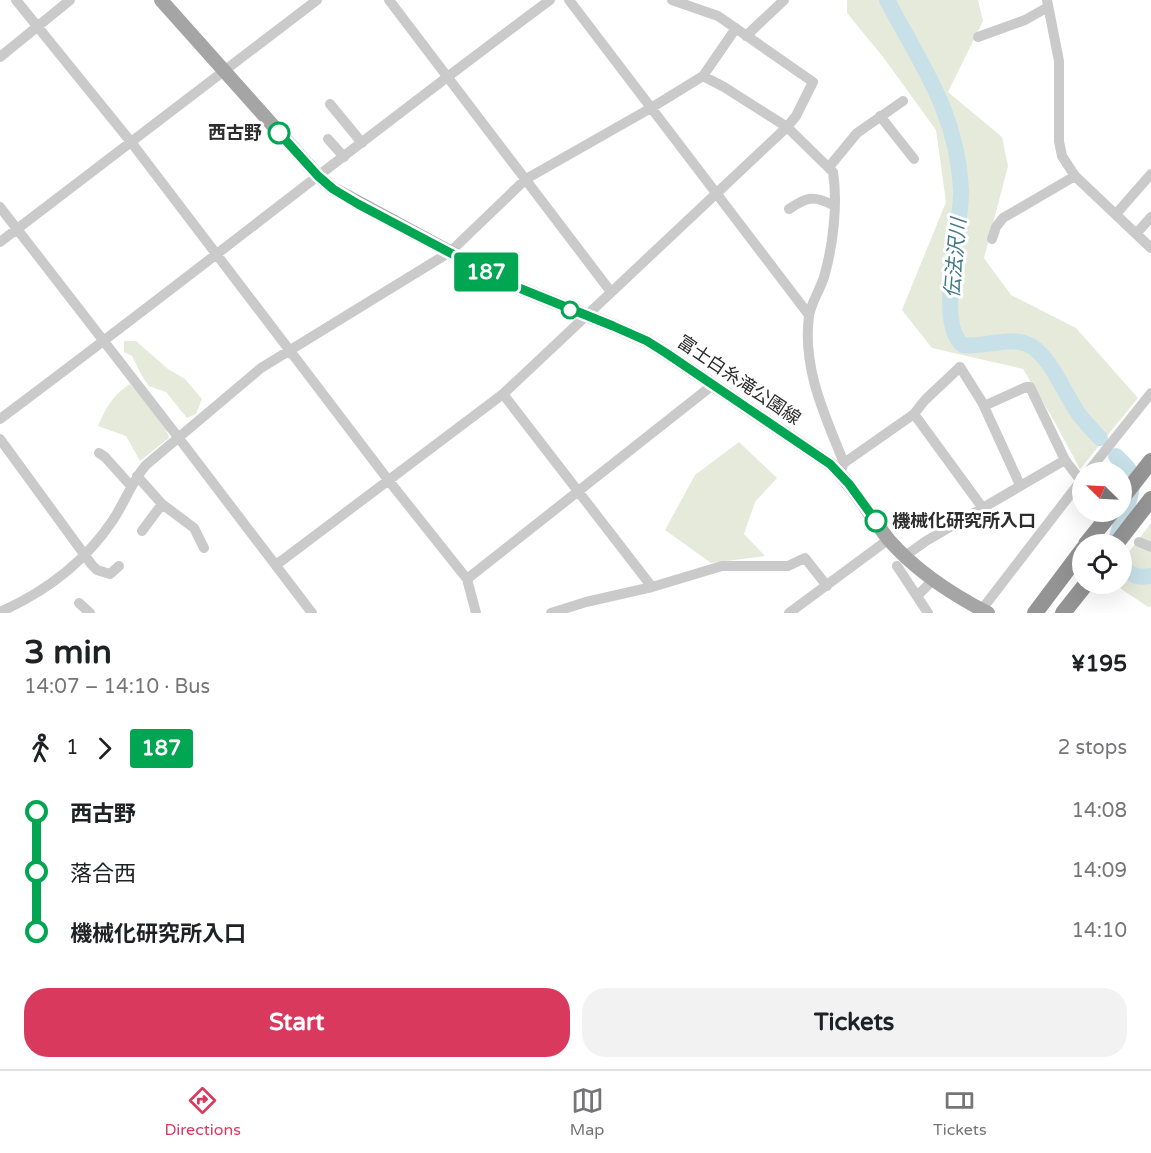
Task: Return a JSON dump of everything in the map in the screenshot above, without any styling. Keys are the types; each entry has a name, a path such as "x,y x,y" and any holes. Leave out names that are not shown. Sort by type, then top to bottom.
{"highway":[{"path":"1132,485 1151,461"},
{"path":"1124,534 1151,499"},
{"path":"1095,534 1104,522"},
{"path":"1035,613 1072,564"},
{"path":"1063,613 1078,594"}],"main road":[{"name":"富士白糸滝公園線","path":"161,0 318,176 333,189 509,284 647,341 714,384 830,464 842,468 901,561 983,612"}],"street":[{"path":"16,0 131,142 389,481 467,579 476,613"},
{"path":"0,57 70,0"},
{"path":"0,242 317,0"},
{"path":"389,0 611,292"},
{"path":"0,418 218,254 447,76 550,0"},
{"path":"569,0 809,315"},
{"path":"276,565 503,394 796,116 813,82 718,16 672,0"},
{"path":"746,36 783,0"},
{"path":"978,37 1024,20 1047,3 1059,61 1059,141 1062,156 1075,176 1151,248"},
{"path":"3,610 45,588 85,554 113,520 137,476 178,437 261,368 450,252 526,179 703,76 736,28"},
{"path":"703,76 787,127 832,172 834,182 829,260 809,315 809,348 814,387 842,468 914,414 925,400 960,367 984,406 1020,485"},
{"path":"829,167 857,133 903,101"},
{"path":"330,104 362,143"},
{"path":"880,116 914,159"},
{"path":"328,139 344,157"},
{"path":"1116,214 1151,174"},
{"path":"992,239 996,227 1003,218 1075,176"},
{"path":"789,209 803,200 813,198 833,205"},
{"path":"0,207 312,613"},
{"path":"1136,234 1151,217"},
{"path":"467,579 714,384"},
{"path":"984,406 1030,387 1065,460 1072,466"},
{"path":"1096,462 1151,393"},
{"path":"503,394 652,587"},
{"path":"914,414 982,507"},
{"path":"0,439 92,565 103,573 110,574 119,566"},
{"path":"99,453 132,486"},
{"path":"928,613 917,596 901,561 926,541 1065,460"},
{"path":"137,476 162,504 194,528 204,548"},
{"path":"983,612 1072,493"},
{"path":"142,531 162,504"},
{"path":"789,613 889,539"},
{"path":"1139,542 1151,547"},
{"path":"551,613 722,566 788,566 805,558 827,586"},
{"path":"917,596 932,581"},
{"path":"586,602 593,613"},
{"path":"79,603 90,613"}],"shaded area":[{"path":"847,0 978,0 983,21 948,92 1002,137 1008,166 984,258 1011,295 1076,328 1138,398 1086,462 1076,462 1023,369 932,348 902,310 946,202 936,130 883,57 847,13"},
{"path":"124,341 136,341 168,369 185,379 202,399 196,414 187,418 166,392 149,386 132,356 124,352"},
{"path":"130,384 158,416 169,438 140,461 126,436 98,426 111,402"},
{"path":"739,442 777,478 755,502 744,534 765,556 711,563 665,530 695,475"},
{"path":"1151,523 1151,606 1148,607 1129,594 1132,594 1132,548"}],"waterway":[{"name":"伝法沢川","path":"887,0 935,90 953,136 961,189 950,295 955,333 963,345 1012,341 1035,348 1055,373 1078,414 1100,438"},
{"name":"伝法沢川","path":"1116,456 1125,464 1132,478 1130,496 1118,534"},
{"name":"伝法沢川","path":"1132,574 1142,577 1151,576"}],"bus line":[{"name":"187","path":"279,133 318,176 333,189 358,204 509,284 585,317 613,326 647,341 666,353 830,464 849,484 876,521"}],"place":[{"name":"西古野","path":"279,133"},
{"name":"機械化研究所入口","path":"876,521"}]}
